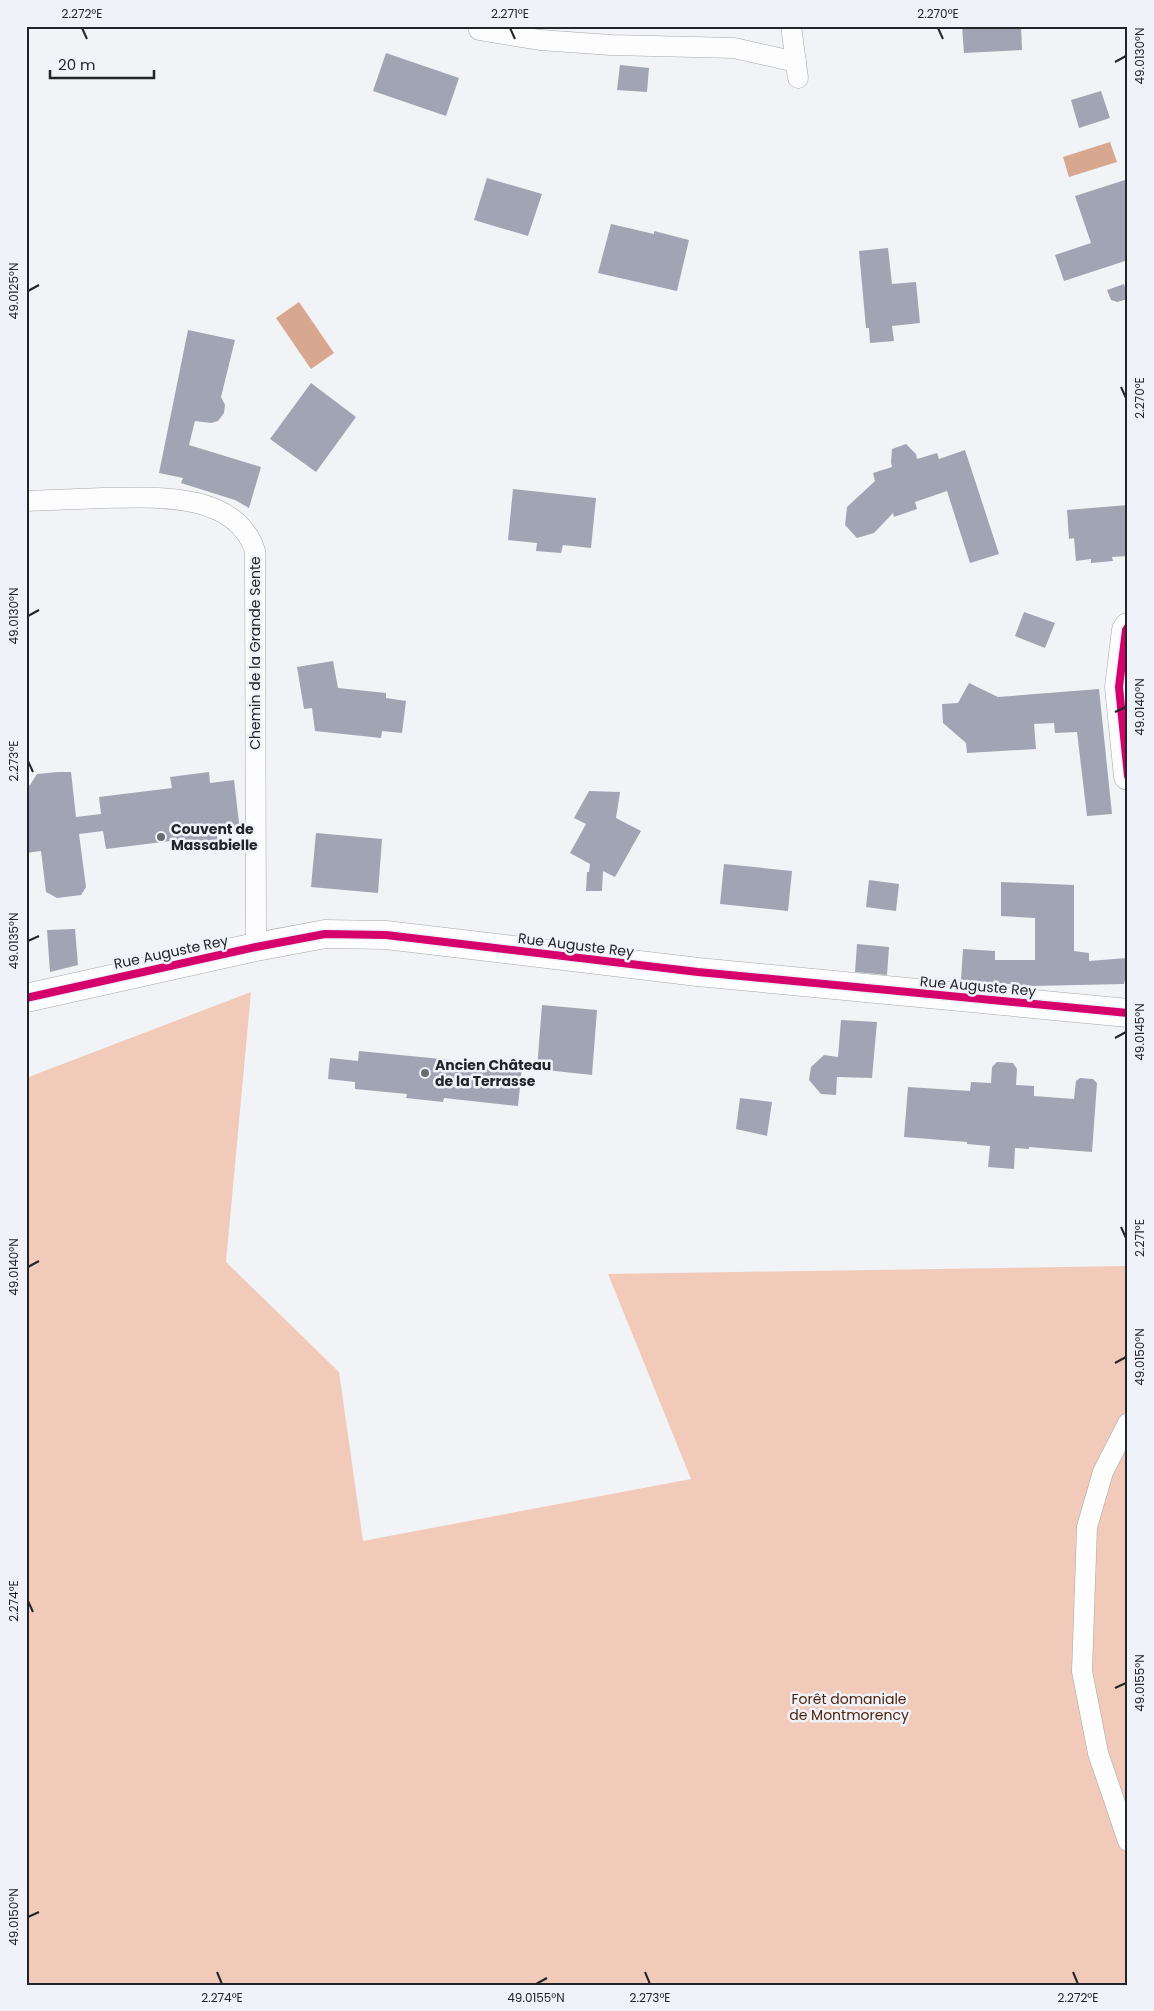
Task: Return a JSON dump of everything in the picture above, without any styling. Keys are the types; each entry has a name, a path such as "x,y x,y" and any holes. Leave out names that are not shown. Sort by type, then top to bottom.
{"street":[{"path":"1128,627 1119,687 1128,776"},
{"name":"Rue Auguste Rey","path":"26,998 256,947 325,934 386,935 698,972 1128,1013"}],"lane":[{"path":"479,30 540,40 611,45 734,48 797,70 791,26"},
{"name":"Chemin de la Grande Sente","path":"26,501 158,496 196,502 226,515 244,528 251,538 255,551 256,947"},
{"path":"1128,1423 1103,1472 1087,1527 1082,1671 1098,1753 1128,1841"}],"green space":[{"name":"Forêt domaniale de Montmorency","path":"251,992 226,1262 339,1372 363,1541 691,1479 608,1274 1128,1266 1128,1985 26,1985 26,1078"}],"shaded area":[{"path":"1110,142 1117,162 1069,177 1063,157"},
{"path":"299,302 334,353 311,369 276,318"}],"building":[{"path":"962,26 1021,26 1022,50 964,53"},
{"path":"386,53 459,78 446,116 373,91"},
{"path":"620,65 649,68 647,92 617,90"},
{"path":"1101,91 1110,118 1079,128 1071,100"},
{"path":"487,178 542,194 528,236 474,220"},
{"path":"1128,179 1128,260 1064,281 1055,255 1091,243 1075,196"},
{"path":"611,224 654,234 654,231 689,240 677,291 598,273"},
{"path":"888,248 892,284 916,282 920,323 892,326 894,341 870,343 869,328 866,328 859,251"},
{"path":"1124,284 1128,299 1117,302 1111,300 1107,290"},
{"path":"188,330 235,340 221,397 225,405 224,413 218,421 211,423 195,421 189,445 261,467 249,508 235,500 181,483 183,478 159,473"},
{"path":"311,383 356,417 316,472 270,439"},
{"path":"906,444 916,454 917,459 937,453 939,459 965,450 999,554 970,563 947,491 915,502 917,509 894,517 893,513 874,533 857,538 845,525 847,507 875,481 873,473 892,467 892,449"},
{"path":"513,489 596,498 591,548 563,545 561,553 536,551 537,543 508,540"},
{"path":"1128,505 1128,556 1112,557 1113,561 1091,563 1091,559 1076,561 1074,538 1069,539 1067,510"},
{"path":"1024,612 1055,623 1045,648 1015,636"},
{"path":"333,661 338,688 386,693 386,698 406,701 402,733 382,731 381,738 315,731 312,708 304,709 297,667"},
{"path":"969,683 998,697 1099,689 1112,814 1087,816 1077,732 1055,733 1054,723 1034,724 1036,749 967,753 966,743 943,723 942,704 958,703"},
{"name":"Couvent de Massabielle","path":"71,772 76,817 101,814 99,797 172,788 170,777 209,772 210,783 234,780 240,831 217,834 218,846 181,852 179,840 106,849 103,831 79,834 86,887 81,895 57,898 46,892 41,851 26,853 26,786 30,785 37,774"},
{"path":"589,791 620,792 616,818 641,831 615,877 603,871 602,891 586,891 587,872 589,872 590,864 570,853 586,824 574,818"},
{"path":"316,833 382,839 378,893 311,887"},
{"path":"724,864 792,871 788,911 720,904"},
{"path":"869,880 899,884 896,911 866,907"},
{"path":"1001,882 1074,885 1074,951 1089,953 1089,961 1127,958 1128,966 1124,984 1032,986 961,980 963,949 995,951 995,960 1035,960 1035,918 1001,916"},
{"path":"75,929 78,965 50,972 47,930"},
{"path":"857,944 889,947 887,975 855,972"},
{"path":"542,1005 597,1010 592,1075 537,1069"},
{"path":"841,1020 877,1022 872,1078 837,1077 836,1095 821,1094 809,1080 811,1067 824,1055 838,1057"},
{"name":"Ancien Château de la Terrasse","path":"359,1051 522,1067 518,1106 444,1098 443,1102 406,1098 407,1094 355,1089 355,1082 328,1079 330,1058 358,1061"},
{"path":"997,1062 1013,1063 1017,1069 1016,1085 1034,1086 1034,1096 1074,1099 1076,1081 1080,1078 1093,1079 1097,1083 1092,1152 1029,1147 1029,1149 1015,1148 1014,1169 988,1167 990,1146 967,1144 967,1142 904,1137 908,1087 970,1091 971,1082 991,1083 992,1067"},
{"path":"740,1098 772,1102 767,1136 736,1129"}],"cycle path":[{"path":"1128,627 1126,630 1119,687 1128,776"},
{"path":"26,998 256,947 325,934 386,935 698,972 1128,1013"}],"place":[{"name":"Couvent de Massabielle","path":"161,837"},
{"name":"Ancien Château de la Terrasse","path":"425,1073"}]}
